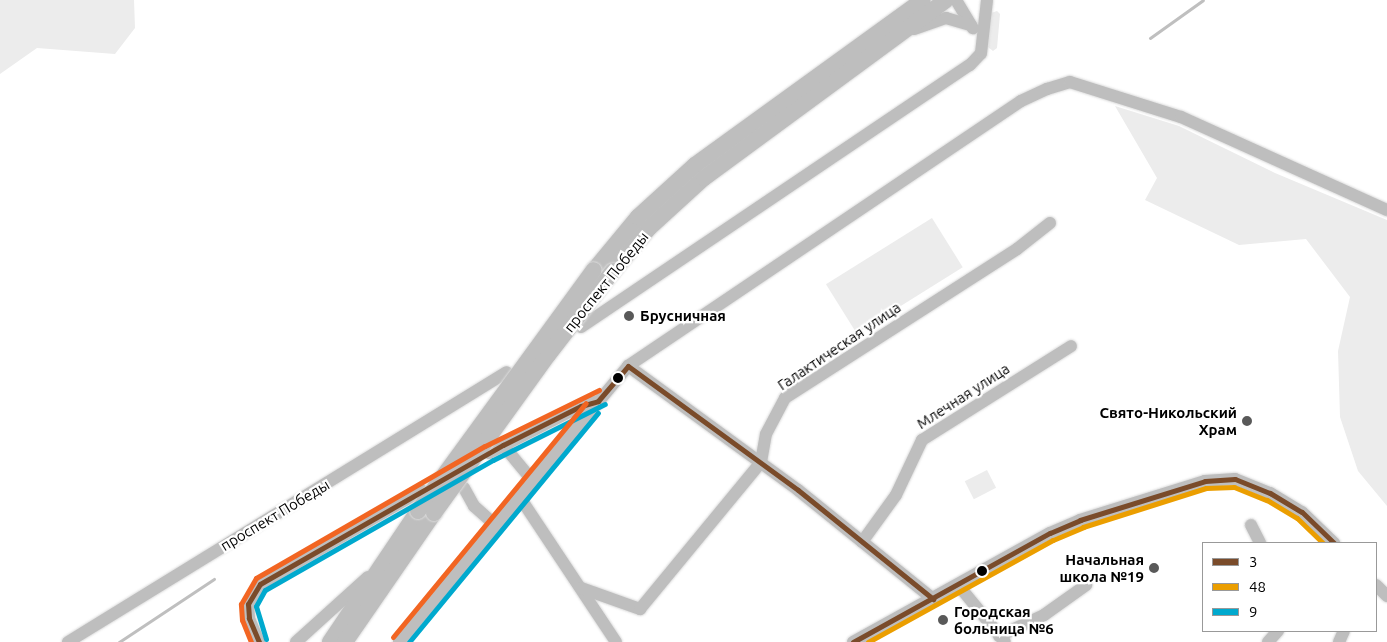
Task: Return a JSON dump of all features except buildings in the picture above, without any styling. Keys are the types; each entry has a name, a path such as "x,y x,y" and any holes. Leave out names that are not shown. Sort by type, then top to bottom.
{"main road":[{"name":"проспект Победы","path":"346,642 426,512 594,270 638,217 694,165 923,0"},
{"name":"проспект Победы","path":"330,642 377,568 426,512 613,271 649,228 704,178 946,0"}],"street":[{"path":"956,0 983,42"},
{"name":"проспект Победы","path":"581,327 970,65 981,54 987,0"},
{"path":"904,31 946,18 971,24"},
{"path":"399,642 628,366 1021,101 1070,82 1181,117 1387,210"},
{"name":"Галактическая улица","path":"582,588 640,609 761,462 766,434 785,398 1018,249 1050,223"},
{"name":"Млечная улица","path":"862,542 896,495 922,440 1071,346"},
{"path":"628,366 761,462 933,599"},
{"name":"проспект Победы","path":"68,642 507,372"},
{"path":"489,453 580,406 598,402"},
{"path":"503,445 532,480"},
{"path":"853,642 959,586 1016,550 1080,520 1205,481 1235,479 1270,493 1302,512 1333,542"},
{"path":"464,488 474,506 496,526"},
{"path":"259,642 249,618 248,604 260,584 422,490"},
{"path":"519,496 582,588 616,642"},
{"path":"1251,525 1260,542"},
{"path":"296,642 377,568"},
{"path":"959,586 1002,639 1044,615 1086,585"},
{"path":"1377,588 1387,596"},
{"path":"1268,642 1277,632"}],"shaded area":[{"path":"0,0 134,0 135,28 115,54 37,48 0,74"},
{"path":"997,11 1000,14 997,48 993,51 988,47 991,13"},
{"path":"1115,106 1179,126 1275,173 1387,220 1387,506 1358,471 1340,417 1338,351 1350,297 1306,239 1239,245 1145,200 1157,178"},
{"path":"932,218 963,267 857,333 826,284"},
{"path":"987,470 996,488 974,499 965,481"}],"waterway":[{"path":"1150,38 1203,0"},
{"path":"119,642 214,579"}],"transit line":[{"name":"3","path":"259,642 249,618 248,604 260,584 503,445 581,406 598,401 628,366 798,490 933,599"},
{"path":"251,642 242,620 241,604 256,578 485,446 599,390"},
{"path":"393,637 586,403"},
{"name":"9","path":"266,639 256,606 265,590 493,460 605,404"},
{"name":"9","path":"409,642 598,413"},
{"name":"3","path":"853,642 1050,533 1080,520 1205,481 1235,479 1270,493 1302,512 1333,542"},
{"name":"48","path":"868,642 1053,540 1083,527 1206,488 1234,487 1267,500 1297,518 1322,542"}],"place":[{"name":"Брусничная","path":"629,316"},
{"name":"Свято-Никольский Храм","path":"1247,421"},
{"name":"Начальная школа №19","path":"1154,568"},
{"name":"Городская больница №6","path":"943,620"}]}
